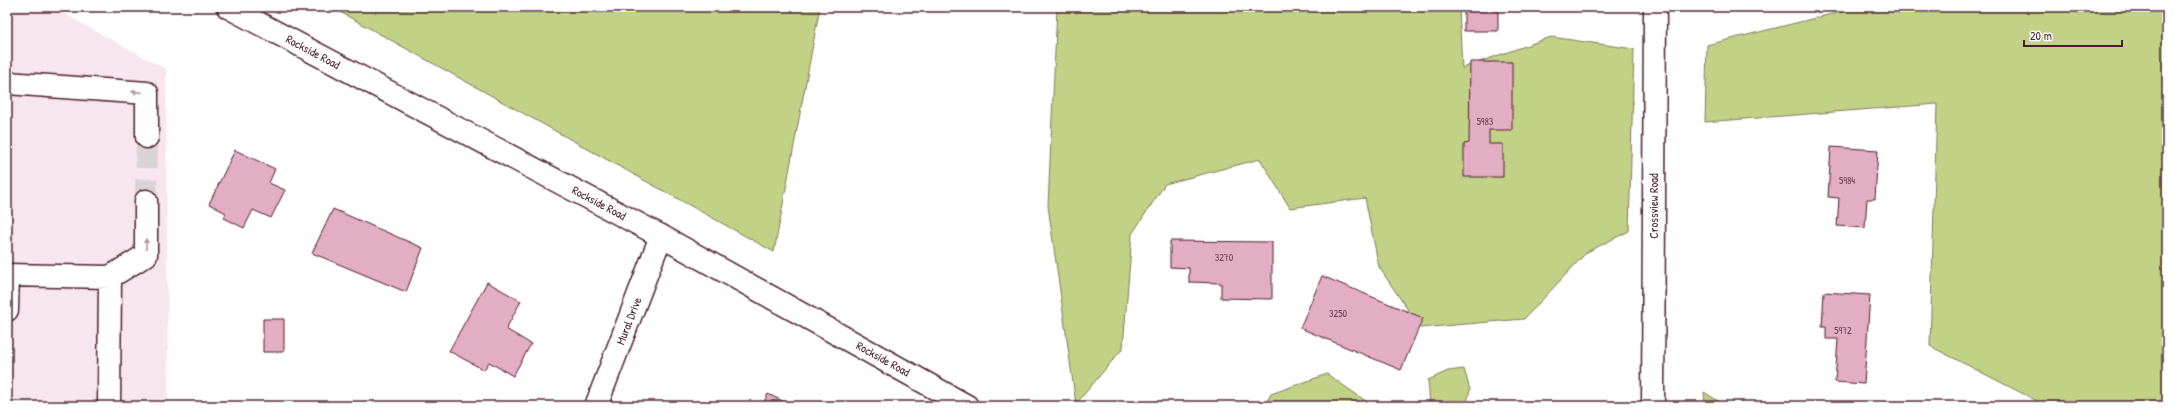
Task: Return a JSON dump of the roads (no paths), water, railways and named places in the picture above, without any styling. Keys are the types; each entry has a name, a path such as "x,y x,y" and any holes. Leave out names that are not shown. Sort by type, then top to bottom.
{"main road":[{"name":"Rockside Road","path":"228,7 661,236 967,406"},
{"name":"Crossview Road","path":"1653,406 1655,7"},
{"path":"7,83 54,85 147,93 147,136"},
{"path":"7,310 7,275 110,277 146,255 146,201"},
{"name":"Mural Drive","path":"596,406 661,236"},
{"path":"109,406 110,277"}],"tunnel":[{"path":"146,201 147,137"}]}
